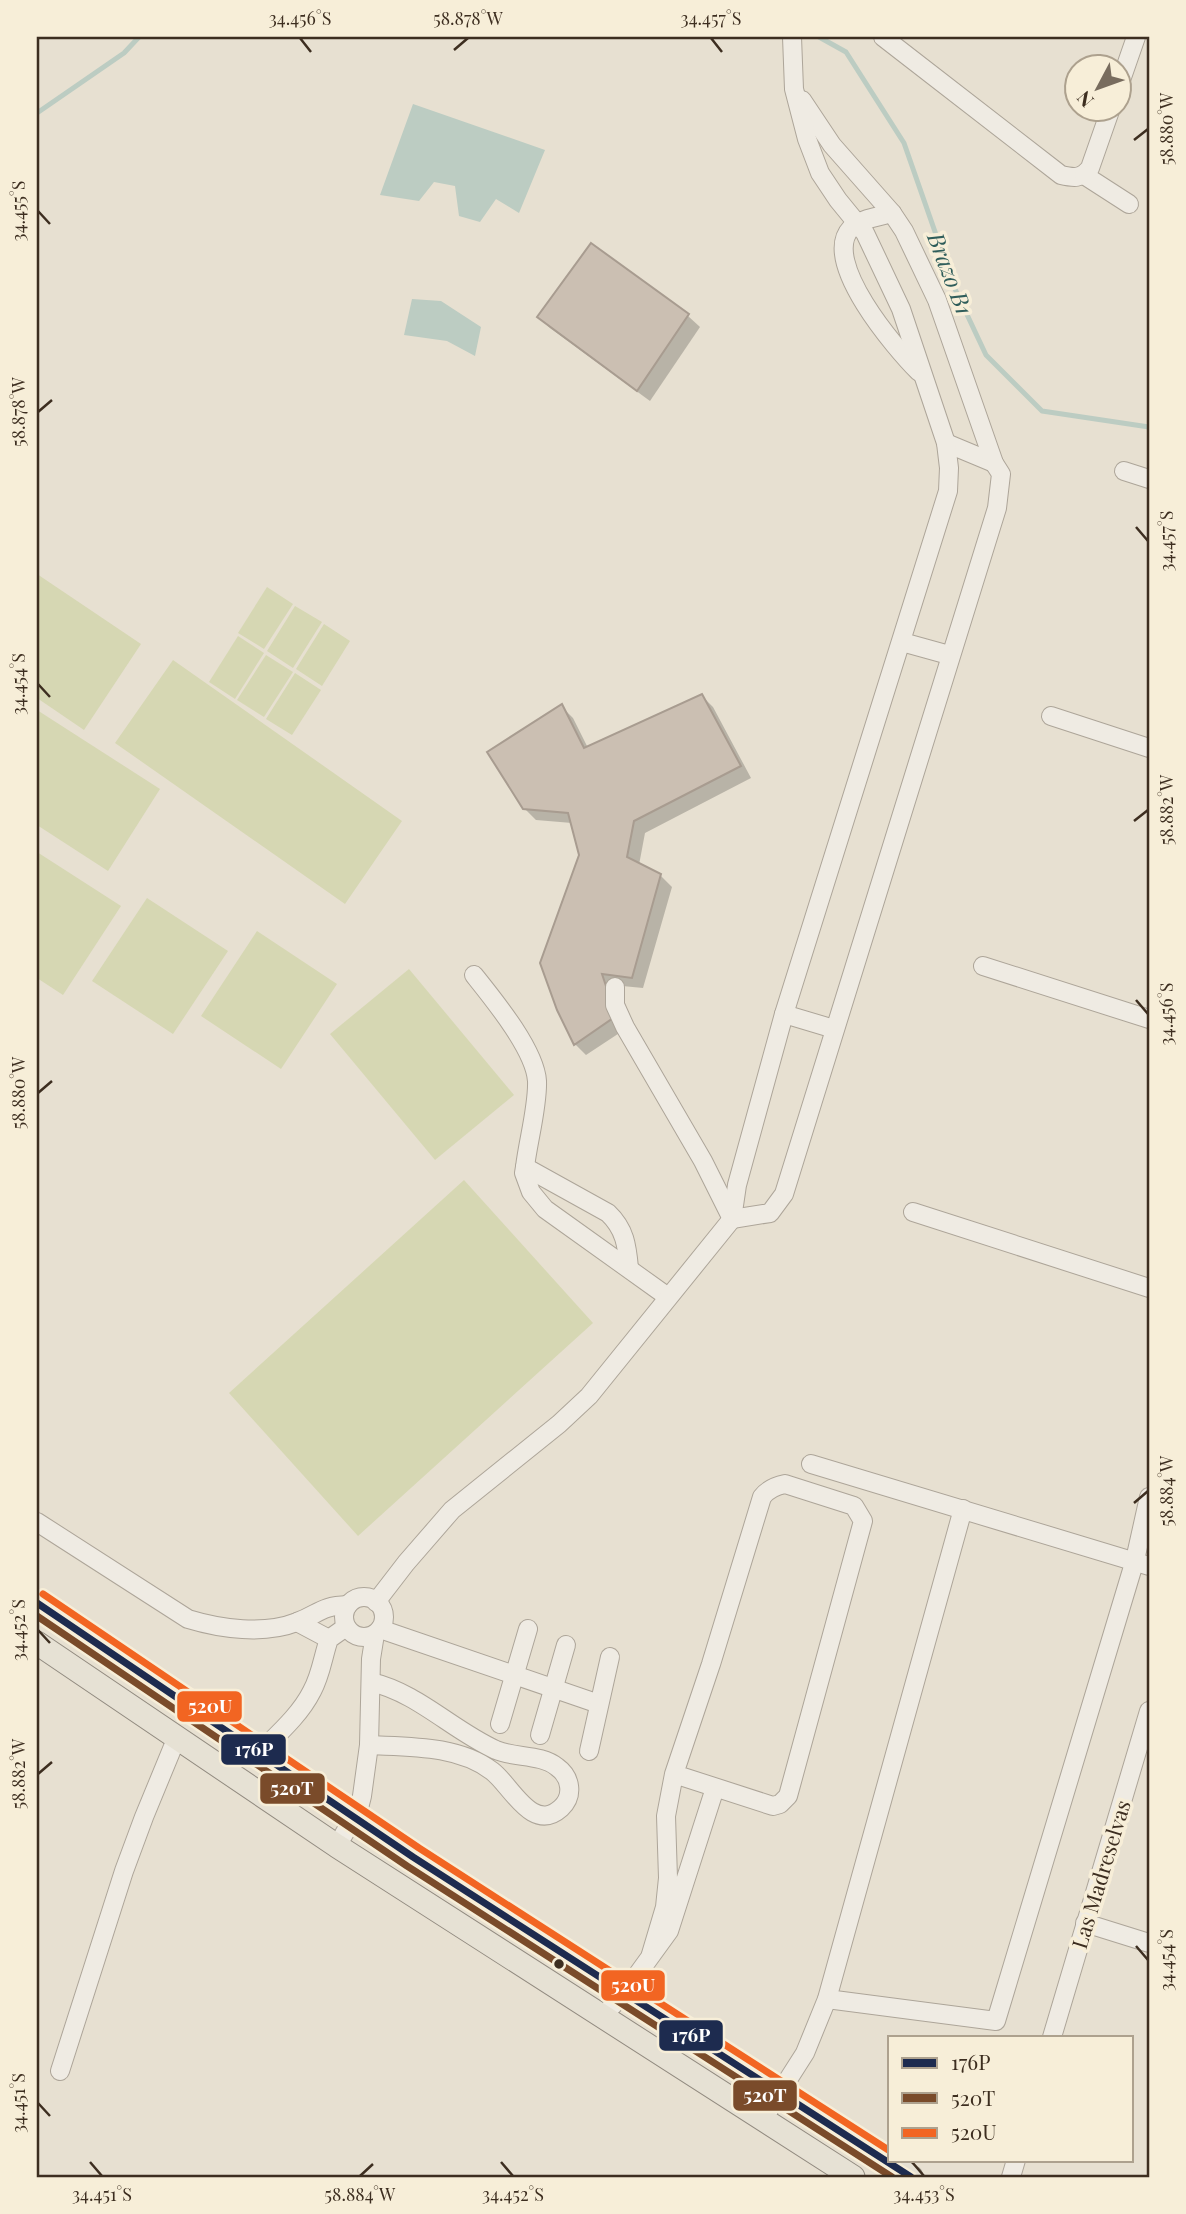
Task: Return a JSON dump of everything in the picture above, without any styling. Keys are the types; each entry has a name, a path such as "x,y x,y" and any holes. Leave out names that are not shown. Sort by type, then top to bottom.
{"main road":[{"path":"37,1603 354,1818 911,2177"},
{"path":"37,1643 337,1846 853,2177"}],"street":[{"path":"883,37 1061,175 1075,178 1084,175 1090,168 1106,122"},
{"path":"376,1602 452,1510 584,1401 732,1219 737,1185 784,1014 948,491 946,443 901,309 858,222 838,200 820,173 807,139 794,89 792,44"},
{"path":"732,1219 770,1213 784,1194 996,508 1001,474 994,463 937,300 904,231 892,213 832,145 794,89"},
{"path":"1084,175 1129,204"},
{"path":"892,213 858,222 847,233 844,251 846,269 864,303 894,345 925,378"},
{"path":"946,443 994,463"},
{"path":"1124,471 1149,479"},
{"path":"902,642 949,655"},
{"path":"1051,716 1149,748"},
{"path":"983,966 1149,1019"},
{"path":"474,975 503,1013 533,1065 537,1080 524,1173 531,1192 545,1209 579,1236 629,1268 667,1297"},
{"path":"615,987 615,1006 625,1027 703,1161 732,1219"},
{"path":"784,1014 834,1029"},
{"path":"525,1167 608,1213 615,1220 627,1243 629,1268"},
{"path":"912,1212 1149,1288"},
{"path":"811,1464 1142,1563"},
{"path":"652,1954 668,1878 666,1816 674,1774 762,1497 766,1491 785,1484 854,1506 863,1521 788,1796 773,1807 674,1774"},
{"path":"827,1999 996,2021 1142,1563 1149,1497"},
{"path":"763,2119 805,2053 827,1999 963,1509"},
{"path":"37,1522 188,1619 208,1625 253,1629 297,1622 317,1611 348,1605 358,1598 371,1598 380,1606 384,1618 377,1631 371,1682 368,1753 359,1808 337,1846"},
{"path":"348,1605 344,1616 346,1627 356,1636 369,1636 377,1631 515,1674 599,1704"},
{"path":"297,1622 329,1639"},
{"path":"259,1753 290,1722 308,1699 320,1672 329,1639 346,1627"},
{"path":"500,1724 528,1629"},
{"path":"540,1735 566,1646"},
{"path":"589,1751 610,1657"},
{"path":"368,1753 435,1749 467,1757 492,1771 529,1811 539,1815 545,1816 558,1811 569,1796 569,1783 557,1766 540,1759 500,1751 452,1727 400,1691 371,1682"},
{"name":"Las Madreselvas","path":"1052,2036 1149,1711"},
{"path":"60,2071 124,1871 177,1737"},
{"path":"603,2016 624,1993 669,1931 715,1788"},
{"path":"1085,1923 1149,1942"}],"green space":[{"path":"37,574 141,644 84,730 37,698"},
{"path":"267,587 293,604 264,649 238,633"},
{"path":"295,606 322,622 293,668 267,651"},
{"path":"324,624 350,641 322,686 296,669"},
{"path":"238,636 264,653 235,699 209,682"},
{"path":"266,655 293,672 264,717 237,700"},
{"path":"173,660 402,821 345,904 115,743"},
{"path":"295,673 321,690 292,735 266,719"},
{"path":"37,710 160,789 108,871 37,825"},
{"path":"37,852 121,906 63,995 37,978"},
{"path":"147,898 228,951 173,1034 92,981"},
{"path":"257,931 337,984 281,1069 201,1016"},
{"path":"409,969 514,1095 435,1160 330,1034"},
{"path":"464,1180 593,1323 358,1536 229,1393"}],"shaded area":[{"path":"413,104 545,150 519,213 496,199 480,222 459,216 455,186 434,182 419,201 380,195"},
{"path":"412,299 441,301 481,327 475,356 447,341 404,335"}],"building":[{"path":"591,243 689,314 637,391 537,317"},
{"path":"702,694 741,766 634,821 627,857 661,874 632,978 602,974 616,1016 574,1045 557,1010 540,963 579,855 568,813 523,809 487,752 562,704 584,748"}],"waterway":[{"path":"37,113 124,53 139,37"},
{"name":"Brazo B1","path":"819,37 846,52 904,143 955,289 986,355 1042,411 1149,427"}],"transit line":[{"name":"520U","path":"43,1594 419,1848 888,2150"},
{"name":"176P","path":"37,1603 413,1857 911,2177"},
{"name":"520T","path":"37,1616 407,1866 892,2177"}]}
